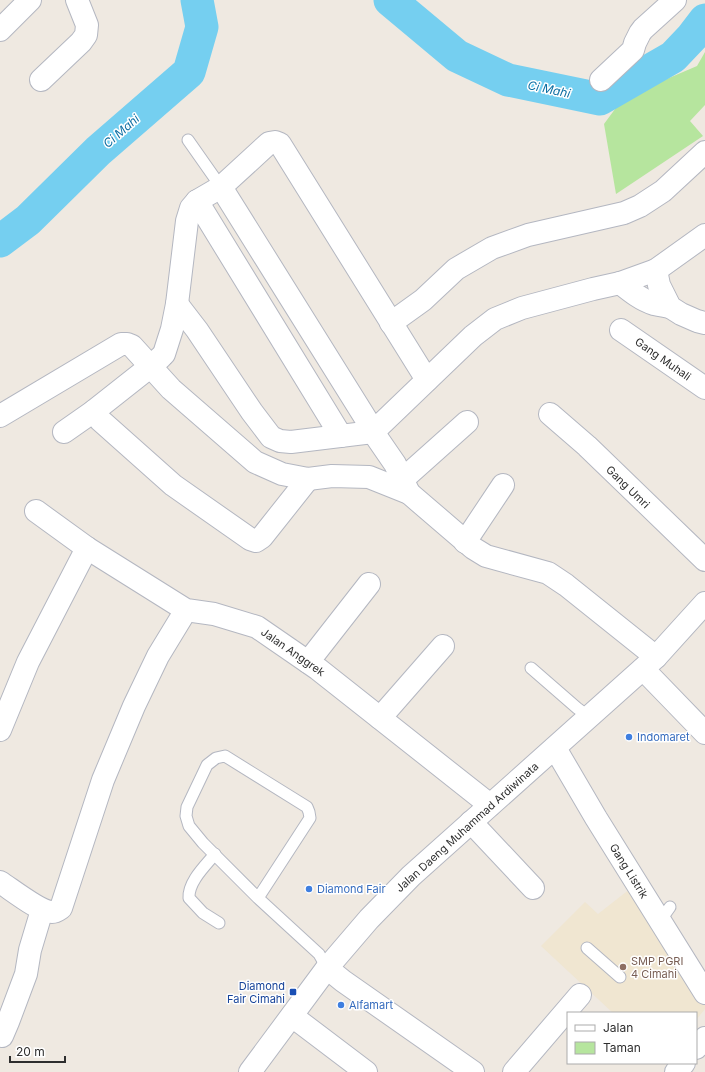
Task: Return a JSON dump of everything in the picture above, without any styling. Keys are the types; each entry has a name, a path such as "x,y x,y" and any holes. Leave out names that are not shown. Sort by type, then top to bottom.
{"street":[{"path":"0,30 30,0"},
{"path":"41,80 81,42 86,35 87,25 77,0"},
{"path":"601,80 633,50 635,43 643,29 676,0"},
{"path":"158,360 172,329 177,304 187,221 191,208 197,202 221,187 269,143 274,142 280,144 427,380"},
{"path":"391,323 423,300 456,269 492,248 528,235 624,213 640,206 663,191 705,152"},
{"path":"221,187 373,432 395,464 405,486 465,542 486,556 548,572 566,585 650,663 705,732"},
{"path":"197,202 341,436"},
{"path":"177,304 197,330 252,412 271,437 280,441 291,442 373,432 474,336 495,319 522,308 620,283 656,270 705,236"},
{"path":"656,270 659,284 670,307"},
{"path":"620,283 634,294 654,304 670,307 680,314 705,323"},
{"path":"64,432 94,411 197,330"},
{"name":"Gang Muhali","path":"621,330 705,388"},
{"path":"0,416 121,344 127,344 158,360 171,389 255,462 282,474 308,479 332,476 369,478 405,486"},
{"path":"94,411 100,420 173,485 250,539 256,541 262,537 308,479"},
{"name":"Gang Umri","path":"550,414 587,446 705,560"},
{"path":"405,486 467,422"},
{"path":"465,542 503,485"},
{"name":"Jalan Anggrek","path":"36,511 87,548 186,610 214,614 257,627 318,668 490,806"},
{"path":"0,730 28,662 87,548"},
{"path":"308,662 369,584"},
{"name":"Jalan Daeng Muhammad Ardiwinata","path":"256,1070 292,1016 327,968 369,919 411,876 650,663 705,603"},
{"path":"0,882 42,910 57,912 61,908 103,780 131,713 158,656 186,610"},
{"path":"380,718 442,646"},
{"name":"Gang Listrik","path":"555,748 596,818 665,914 705,993"},
{"path":"471,822 533,888"},
{"path":"2,1036 26,974 30,950 42,910"},
{"path":"327,968 350,986 473,1072"},
{"path":"514,1072 584,990"},
{"path":"292,1016 366,1072"},
{"path":"697,1047 705,1038"},
{"path":"676,1072 683,1064"}],"lane":[{"path":"188,140 221,187"},
{"path":"531,668 589,717"},
{"path":"258,898 310,818 310,812 307,807 225,756 216,758 207,765 186,807 186,816 189,826 203,843 258,898 319,954 327,968"},
{"path":"215,854 191,886 189,898 203,913 219,923"},
{"path":"588,948 620,977"}],"shaded area":[{"name":"SMP PGRI 4 Cimahi","path":"635,885 705,1002 705,1009 697,1019 697,1012 612,1012 541,946 585,902 598,914"}],"green space":[{"path":"705,52 705,105 690,121 703,136 616,194 604,124 621,101 648,87 697,66"}],"waterway":[{"name":"Ci Mahi","path":"0,241 28,220 98,151 189,72 202,27 197,0"},
{"name":"Ci Mahi","path":"390,0 457,56 508,80 600,99 673,57 692,37 705,20"}],"place":[{"name":"Indomaret","path":"629,737"},
{"name":"Diamond Fair","path":"309,889"},
{"name":"SMP PGRI 4 Cimahi","path":"623,967"},
{"name":"Diamond Fair Cimahi","path":"293,992"},
{"name":"Alfamart","path":"341,1005"}]}
